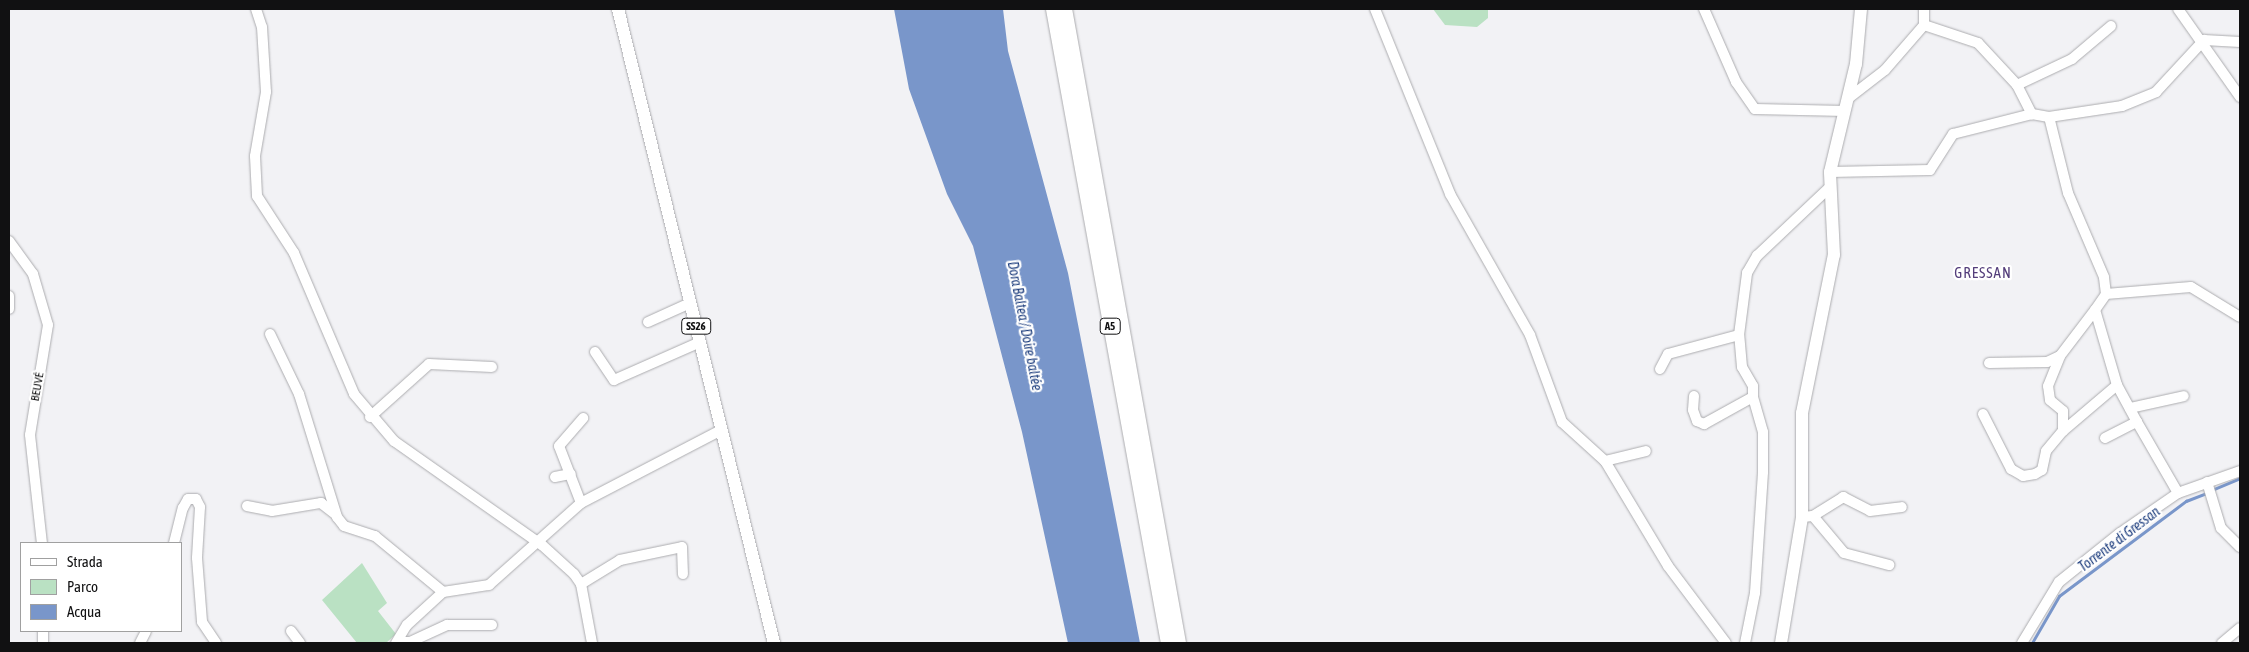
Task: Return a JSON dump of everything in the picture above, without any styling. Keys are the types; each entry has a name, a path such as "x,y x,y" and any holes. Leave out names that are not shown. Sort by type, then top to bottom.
{"highway":[{"name":"A5","path":"1053,9 1168,643"},
{"name":"A5","path":"1065,9 1179,643"}],"main road":[{"name":"SS26","path":"618,9 774,643"},
{"path":"1782,643 1808,516 1802,413 1834,255 1830,172 1850,97 1861,9"}],"street":[{"path":"256,9 262,27 266,92 255,156 256,196 294,253 354,394 370,417 419,462 536,543 581,584 592,643"},
{"path":"1375,9 1450,194 1530,335 1562,422 1605,461 1668,566 1726,643"},
{"path":"1704,9 1736,82 1755,109 1845,111"},
{"path":"1850,97 1885,70 1924,25 1924,9"},
{"path":"2178,9 2204,40 2240,97"},
{"path":"1924,25 1978,44 2017,85 2032,114"},
{"path":"2017,85 2072,59 2111,26"},
{"path":"2204,40 2240,42"},
{"path":"1830,172 1930,170 1953,134 2032,114 2049,117 2122,106 2156,92 2204,40"},
{"path":"2049,117 2068,193 2104,277 2106,294 2060,356 2048,386 2050,400 2063,411 2063,431"},
{"path":"1745,643 1754,608 1763,432 1753,397 1753,386 1742,367 1740,335 1747,273 1757,256 1831,186"},
{"name":"BEUVÉ","path":"9,241 33,274 48,326 30,435 42,542"},
{"path":"2106,294 2191,287 2240,316"},
{"path":"9,296 9,308"},
{"path":"648,322 690,303"},
{"path":"2095,310 2117,385 2178,493"},
{"path":"270,334 299,394 337,517"},
{"path":"1660,369 1668,354 1740,335"},
{"path":"595,352 614,380 700,342"},
{"path":"1989,363 2046,362 2060,356"},
{"path":"370,417 429,364 492,367"},
{"path":"1983,414 2011,469 2023,476 2042,470 2046,451 2063,431 2117,385"},
{"path":"1694,396 1693,410 1697,421 1704,424 1753,397"},
{"path":"2130,408 2184,396"},
{"path":"581,503 559,446 583,418"},
{"path":"2105,438 2137,422"},
{"path":"397,642 407,625 443,592 488,585 581,503 721,430"},
{"path":"1605,461 1646,451"},
{"path":"2022,643 2059,582 2178,493 2240,471"},
{"path":"554,477 571,474"},
{"path":"2206,482 2216,503 2220,528 2240,547"},
{"path":"1889,565 1844,552 1808,516 1843,497 1870,511 1902,507"},
{"path":"174,542 183,508 188,499 196,499 200,507 197,558 202,622 216,643"},
{"path":"247,506 272,511 321,503 344,526 375,536 443,592"},
{"path":"581,584 620,560 682,547 683,574"},
{"path":"397,642 410,642 447,625 492,625"},
{"path":"2222,643 2240,628"},
{"path":"291,631 300,643"}],"green space":[{"path":"1433,9 1488,9 1488,18 1477,27 1445,25"},
{"path":"362,563 387,603 378,611 396,634 386,643 357,643 322,600"}],"water":[{"name":"Dora Baltea / Doire baltée","path":"894,9 1003,9 1008,51 1068,273 1140,643 1068,643 1022,432 973,246 947,194 909,89"}],"waterway":[{"name":"Torrente di Gressan","path":"2212,490 2240,478"},
{"name":"Torrente di Gressan","path":"2032,643 2059,596 2186,501 2207,493"}],"district":[{"name":"GRESSAN","path":"1983,273"}]}
